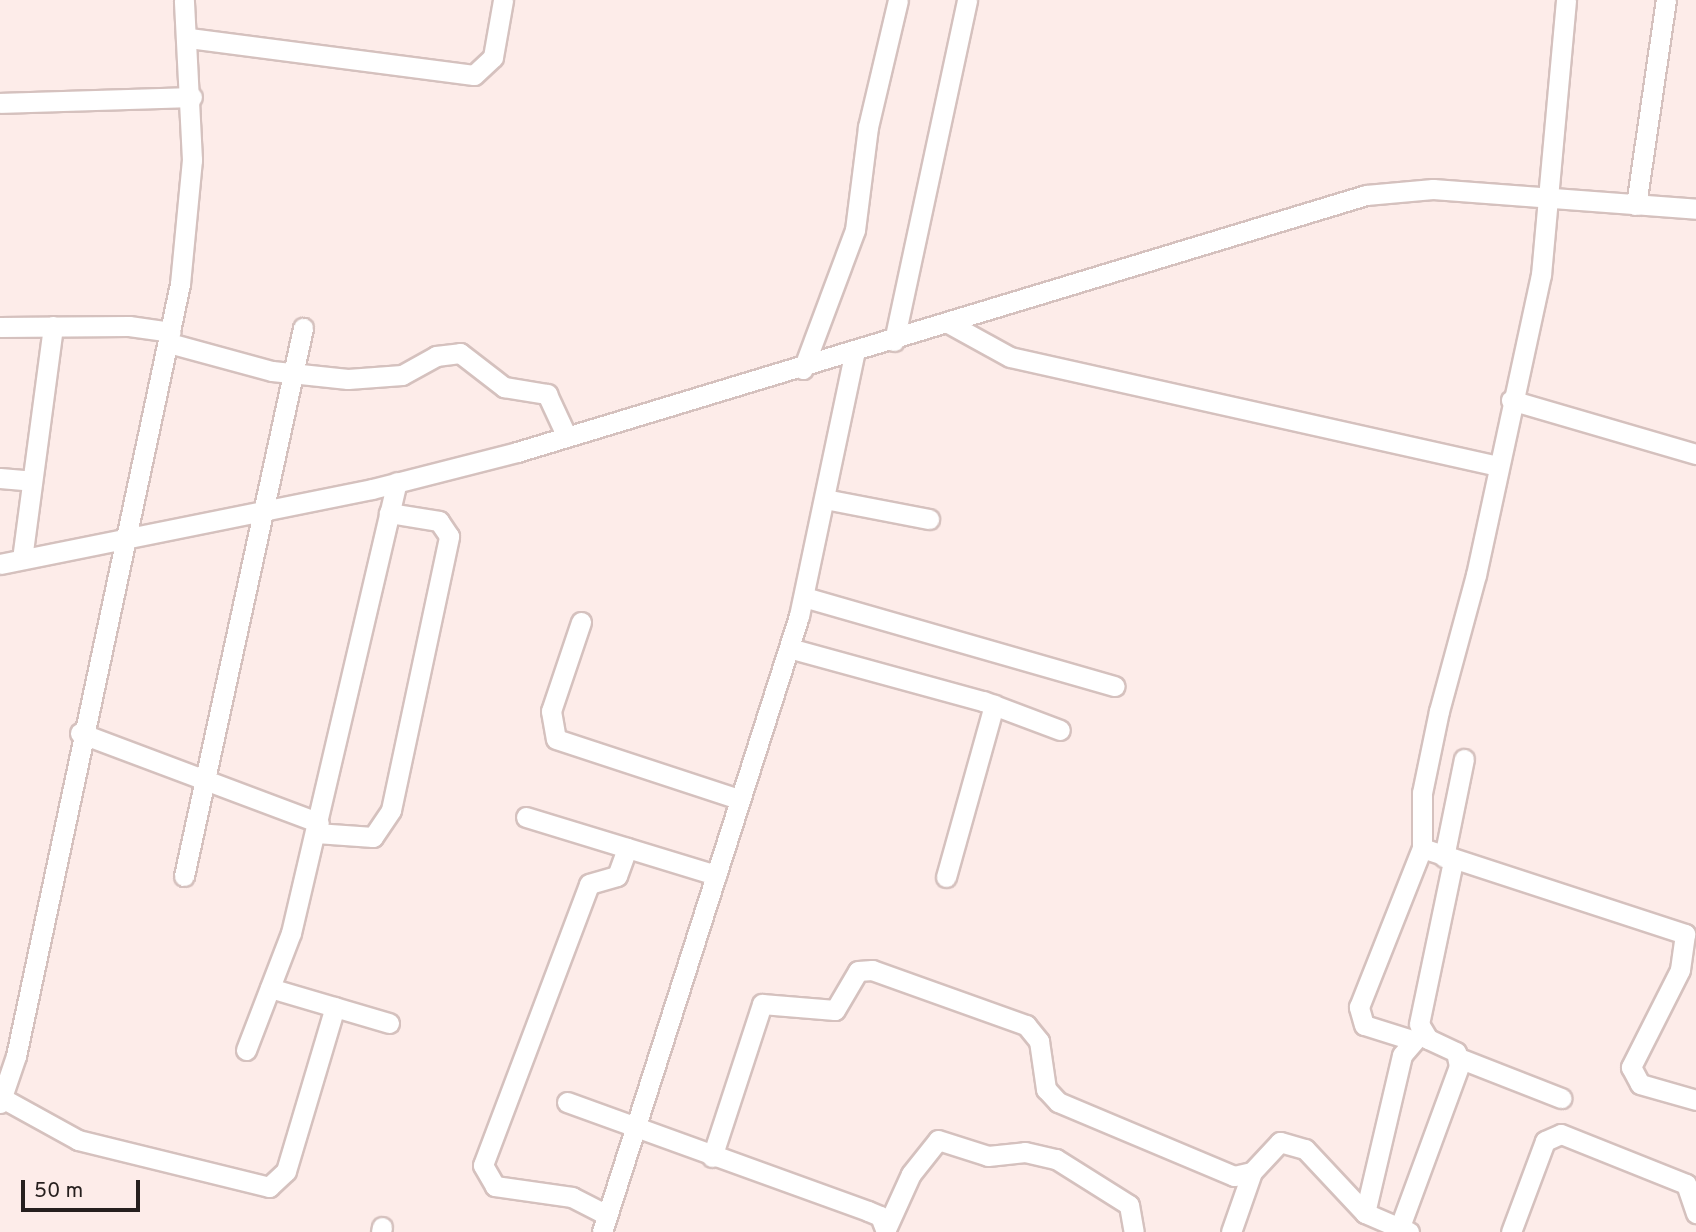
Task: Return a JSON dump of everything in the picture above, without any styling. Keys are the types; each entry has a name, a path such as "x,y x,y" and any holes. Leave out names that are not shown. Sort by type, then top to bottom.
{"street":[{"path":"184,0 192,97 191,192 170,338 122,538 80,733 16,1056 1,1100 78,1140 269,1187 286,1171 335,1007"},
{"path":"189,38 474,75 493,57 503,0"},
{"path":"803,369 855,230 868,127 898,0"},
{"path":"894,341 967,0"},
{"path":"1561,1098 1459,1058 1417,1037 1364,1025 1359,1007 1422,848 1422,793 1546,250 1547,199 1566,0"},
{"path":"1636,205 1666,0"},
{"path":"0,103 192,97"},
{"path":"0,564 397,482 567,438 854,354 1261,222 1366,195 1433,189 1696,209"},
{"path":"950,324 1010,357 1498,466"},
{"path":"0,327 54,326 170,338 293,375 390,378 436,356 460,353 504,387 547,394 567,438"},
{"path":"22,559 54,326"},
{"path":"184,876 260,511 303,328"},
{"path":"627,848 617,876 589,884 484,1165 495,1186 572,1197 605,1224 804,597 854,354"},
{"path":"1511,400 1696,454"},
{"path":"0,478 32,481"},
{"path":"246,1050 270,988 318,828 397,482"},
{"path":"825,499 929,519"},
{"path":"80,733 204,779 318,828 373,837 391,810 449,537 439,520 389,513"},
{"path":"804,597 1114,686"},
{"path":"581,622 551,711 556,739 740,799"},
{"path":"789,648 994,705 1060,730"},
{"path":"946,877 994,705"},
{"path":"1366,1213 1399,1067 1417,1037 1464,759"},
{"path":"526,817 716,874"},
{"path":"1422,848 1685,934 1680,970 1631,1067 1640,1084 1696,1100"},
{"path":"712,1157 762,1004 835,1010 859,971 872,970 1026,1025 1039,1041 1046,1089 1058,1102 1234,1176 1252,1172"},
{"path":"270,988 389,1023"},
{"path":"1231,1232 1252,1172 1271,1148 1290,1143 1319,1159 1366,1213 1402,1231 1459,1058"},
{"path":"567,1102 638,1125 712,1157 868,1211 886,1230 911,1174 938,1140 988,1156 1025,1152 1056,1160 1129,1205 1134,1232"},
{"path":"1511,1232 1545,1141 1561,1134 1686,1184 1696,1213"}]}
